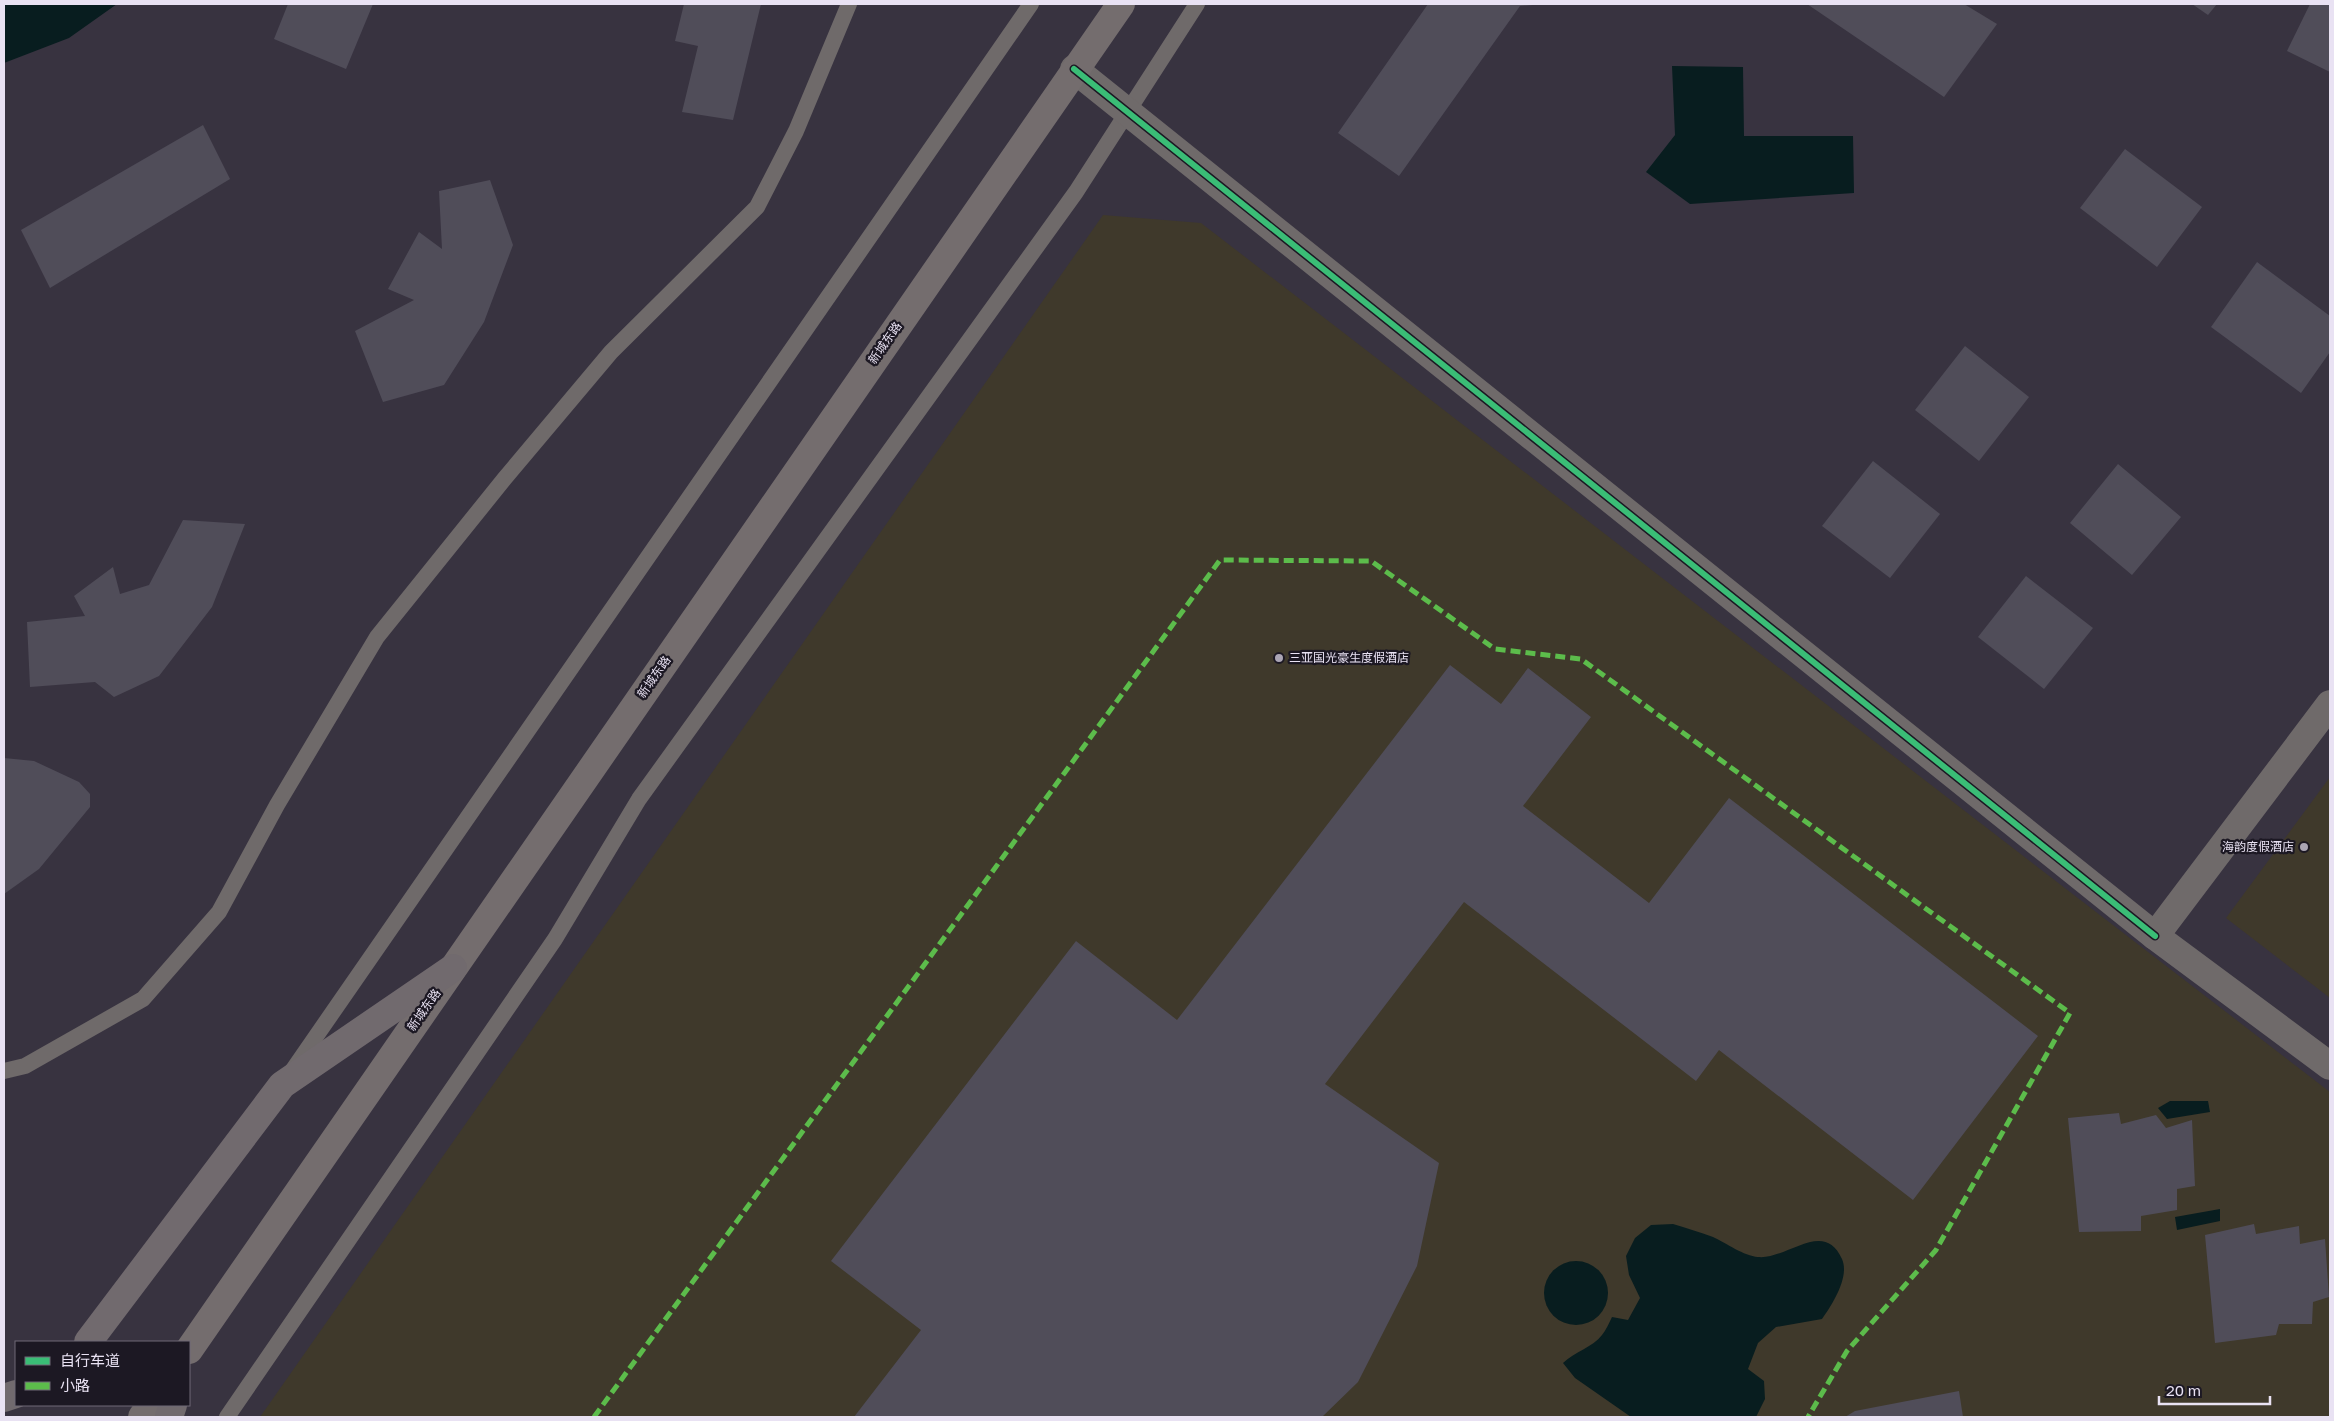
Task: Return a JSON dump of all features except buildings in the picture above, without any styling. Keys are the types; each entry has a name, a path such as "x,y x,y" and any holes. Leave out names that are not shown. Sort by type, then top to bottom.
{"main road":[{"name":"新城东路","path":"190,1349 1120,4"},
{"path":"89,1341 282,1085 453,968"},
{"path":"142,1417 150,1406"}],"street":[{"path":"1074,69 2156,936 2330,1066"},
{"path":"2156,936 2330,704"}],"lane":[{"path":"4,1071 25,1066 144,999 219,912 277,805 377,637 505,478 611,352 757,207 796,131 849,4"},
{"path":"282,1085 1030,4"},
{"path":"227,1417 555,939 639,799 1076,192 1197,4"}],"shaded area":[{"path":"4,4 117,4 69,38 4,63"},
{"path":"1672,66 1743,67 1744,136 1853,136 1854,193 1690,204 1646,172 1675,135"},
{"name":"三亚国光豪生度假酒店","path":"1103,215 1201,223 2330,1092 2330,1417 260,1417"},
{"name":"海韵度假酒店","path":"2330,777 2330,998 2226,918"},
{"path":"2170,1101 2208,1101 2210,1112 2167,1119 2158,1108"},
{"path":"2220,1209 2220,1221 2177,1230 2175,1217"},
{"path":"1673,1224 1713,1237 1741,1252 1753,1256 1769,1256 1815,1241 1825,1242 1834,1247 1842,1259 1844,1274 1842,1282 1835,1299 1822,1319 1776,1327 1758,1343 1748,1369 1764,1381 1765,1399 1756,1417 1631,1417 1575,1378 1563,1363 1598,1339 1605,1331 1612,1317 1628,1320 1640,1298 1629,1275 1626,1256 1635,1238 1651,1225"},
{"path":"1570,1261 1582,1261 1599,1270 1606,1281 1608,1293 1606,1305 1599,1316 1582,1325 1570,1325 1558,1320 1549,1311 1544,1299 1544,1287 1549,1275 1558,1266"}],"marked path":[{"path":"594,1417 1220,560 1371,561 1495,649 1581,659 2070,1013 1936,1250 1847,1351 1808,1417"}],"cycle path":[{"path":"1074,69 2155,936"}],"place":[{"name":"三亚国光豪生度假酒店","path":"1279,658"},
{"name":"海韵度假酒店","path":"2304,847"}]}
